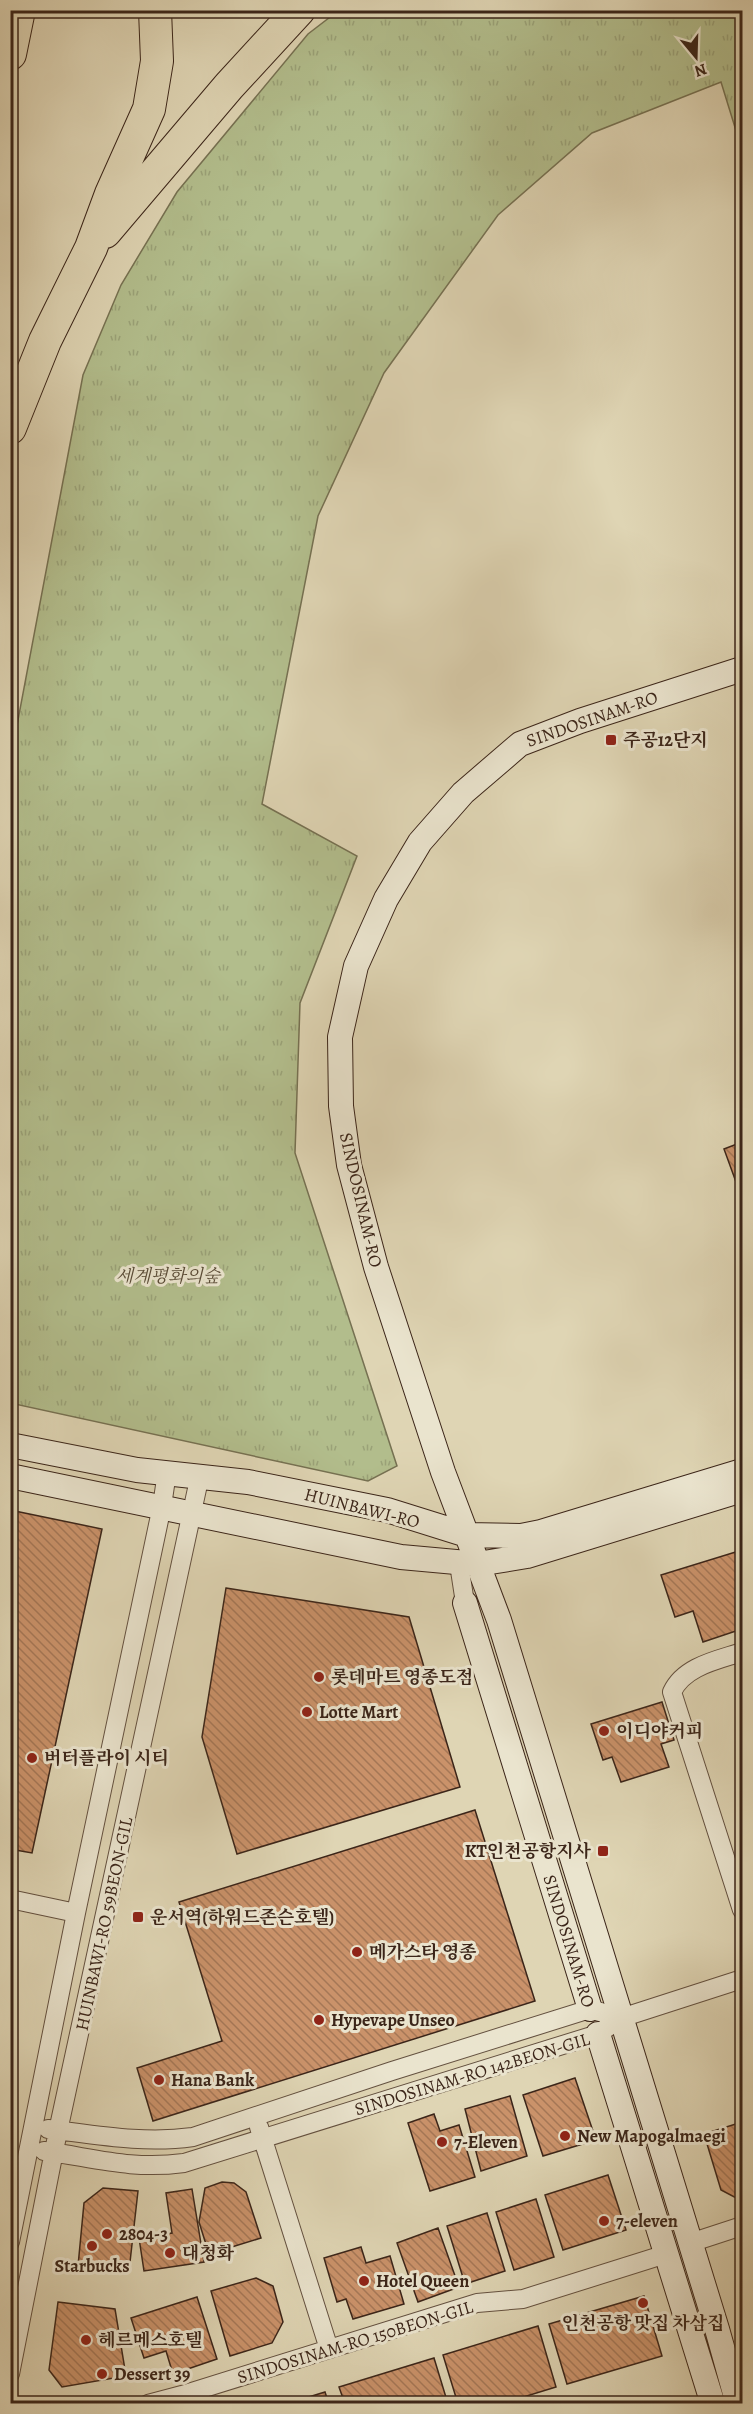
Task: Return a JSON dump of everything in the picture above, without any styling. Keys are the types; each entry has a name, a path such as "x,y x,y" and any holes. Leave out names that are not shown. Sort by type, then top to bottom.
{"highway":[{"path":"10,54 19,10"},
{"path":"10,428 45,341 91,248 111,194 149,109 157,61 154,10"},
{"path":"91,248 229,86 299,10"}],"street":[{"name":"SINDOSINAM-RO","path":"723,2398 690,2243 499,1620 468,1564 443,1472 384,1293 349,1165 341,1106 340,1037 356,966 386,899 420,842 463,793 520,744 580,721 742,669"},
{"name":"HUINBAWI-RO","path":"10,1445 137,1470 200,1475 248,1482 387,1510 460,1534 521,1536 541,1532 742,1471"},
{"name":"HUINBAWI-RO 59BEON-GIL","path":"10,2242 76,1913 162,1506 167,1472"},
{"name":"HUINBAWI-RO 59BEON-GIL","path":"10,2374 58,2130 200,1475"},
{"name":"HUINBAWI-RO","path":"10,1476 401,1557 468,1564 527,1556 742,1490"},
{"name":"SINDOSINAM-RO","path":"468,1564 465,1603 666,2254 723,2398"},
{"path":"742,1652 702,1665 677,1682 672,1692 742,1910"},
{"path":"10,1899 76,1913"},
{"path":"621,2018 742,1980"},
{"name":"SINDOSINAM-RO 142BEON-GIL","path":"34,2128 113,2138 167,2141 193,2137 590,2009 621,2018"},
{"name":"SINDOSINAM-RO 142BEON-GIL","path":"30,2149 108,2163 163,2166 184,2163 598,2034 621,2018"},
{"path":"256,2116 329,2349"},
{"path":"690,2243 742,2226"},
{"name":"SINDOSINAM-RO 150BEON-GIL","path":"148,2403 182,2395 477,2303 523,2299 666,2254"}],"green space":[{"name":"세계평화의숲","path":"338,11 742,11 742,150 721,82 592,133 498,215 384,373 318,516 262,804 357,856 300,1003 295,1153 397,1466 368,1481 10,1403 11,757 83,375 121,285 177,192 308,34"}],"building":[{"path":"742,1142 742,1193 740,1193 724,1149"},
{"name":"버터플라이 시티","path":"10,1510 102,1529 32,1853 10,1849"},
{"path":"742,1550 742,1629 703,1642 693,1611 675,1617 661,1575"},
{"name":"롯데마트 영종도점","path":"226,1588 409,1617 460,1787 237,1854 202,1737"},
{"path":"662,1702 674,1740 661,1744 669,1767 621,1782 612,1757 603,1760 591,1724"},
{"name":"메가스타 영종","path":"475,1810 535,2001 153,2121 137,2068 222,2041 179,1902"},
{"path":"575,2078 596,2140 543,2156 523,2095"},
{"path":"510,2096 527,2156 481,2171 465,2109"},
{"path":"434,2114 440,2131 459,2125 475,2177 430,2191 408,2123"},
{"path":"742,2122 742,2201 721,2190 704,2134"},
{"path":"608,2175 626,2230 563,2250 545,2195"},
{"path":"222,2182 234,2183 246,2192 261,2238 209,2254 199,2222 205,2188"},
{"name":"2804-3","path":"103,2188 138,2191 129,2271 78,2266 84,2203"},
{"path":"192,2189 204,2262 144,2271 139,2238 172,2233 166,2193"},
{"path":"536,2199 554,2257 514,2270 496,2212"},
{"path":"487,2213 505,2271 465,2284 447,2226"},
{"path":"438,2228 459,2287 418,2302 397,2243"},
{"name":"Hotel Queen","path":"361,2247 366,2263 390,2256 404,2304 353,2319 346,2299 337,2302 324,2258"},
{"path":"256,2278 273,2286 283,2322 272,2343 230,2356 211,2291"},
{"path":"644,2296 662,2356 567,2384 549,2324"},
{"path":"197,2297 217,2359 173,2374 166,2351 144,2358 131,2318"},
{"name":"헤르메스호텔","path":"58,2302 115,2309 126,2376 62,2387 49,2370"},
{"path":"538,2326 556,2387 501,2404 458,2404 443,2355"},
{"path":"434,2358 448,2404 345,2404 339,2387"},
{"path":"325,2392 329,2404 286,2404"}],"place":[{"name":"주공12단지","path":"611,740"},
{"name":"롯데마트 영종도점","path":"319,1677"},
{"name":"Lotte Mart","path":"307,1712"},
{"name":"이디야커피","path":"604,1731"},
{"name":"버터플라이 시티","path":"32,1758"},
{"name":"KT인천공항지사","path":"603,1851"},
{"name":"운서역(하워드존슨호텔)","path":"138,1917"},
{"name":"메가스타 영종","path":"357,1952"},
{"name":"Hypevape Unseo","path":"319,2020"},
{"name":"Hana Bank","path":"159,2080"},
{"name":"New Mapogalmaegi","path":"565,2136"},
{"name":"7-Eleven","path":"442,2142"},
{"name":"7-eleven","path":"604,2221"},
{"name":"2804-3","path":"107,2234"},
{"name":"Starbucks","path":"92,2246"},
{"name":"대청화","path":"170,2253"},
{"name":"Hotel Queen","path":"364,2281"},
{"name":"인천공항 맛집 차삼집","path":"643,2303"},
{"name":"헤르메스호텔","path":"86,2340"},
{"name":"Dessert 39","path":"102,2374"}]}
